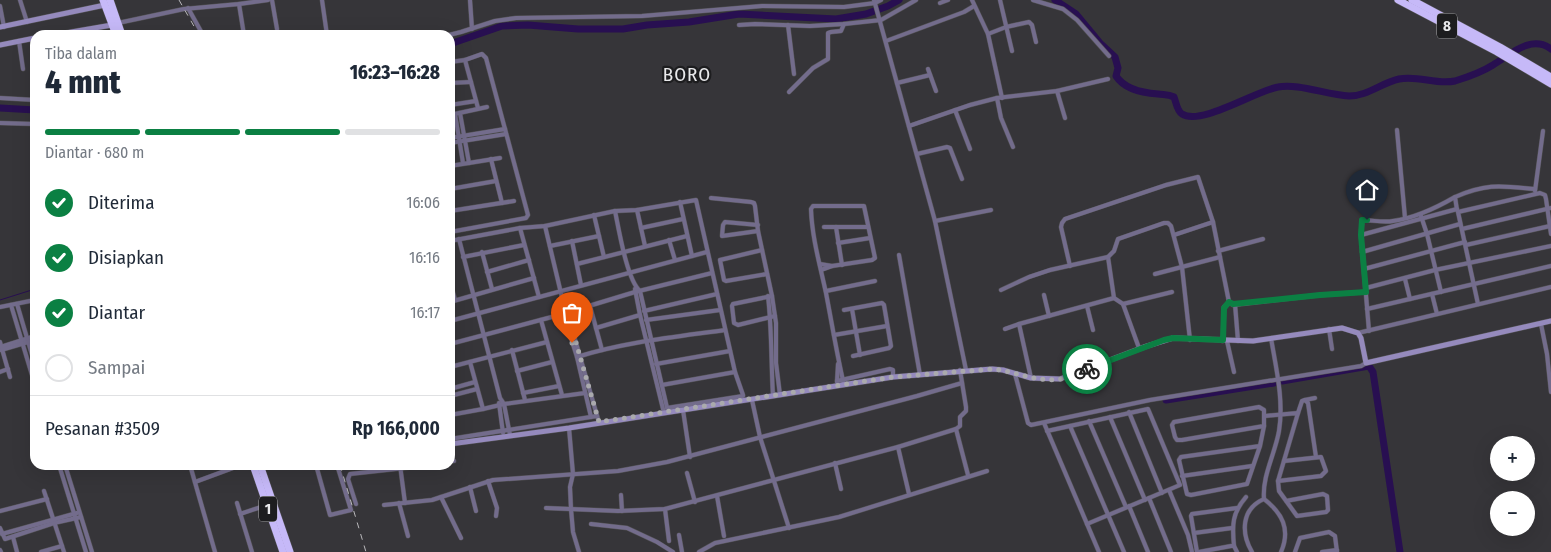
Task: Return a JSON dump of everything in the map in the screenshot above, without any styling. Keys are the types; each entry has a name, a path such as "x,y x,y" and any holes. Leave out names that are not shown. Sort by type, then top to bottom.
{"highway":[{"name":"8","path":"1398,0 1551,76"},
{"name":"8","path":"1412,0 1498,50"},
{"path":"108,1 116,30"},
{"path":"115,24 119,30"},
{"name":"8","path":"1518,60 1551,84"},
{"name":"1","path":"255,470 283,552"},
{"name":"1","path":"262,470 290,552"}],"street":[{"path":"20,0 27,22"},
{"path":"82,30 188,8 270,0 277,29"},
{"path":"322,0 326,30"},
{"path":"470,0 472,29"},
{"path":"842,0 844,7"},
{"path":"455,33 495,20 516,18 642,16 762,6 844,7 875,3 881,0"},
{"path":"739,25 844,24 880,19 916,0"},
{"path":"940,3 948,0"},
{"path":"972,0 988,34 1001,118 1013,147"},
{"path":"1000,0 1012,51"},
{"path":"1033,0 1063,9 1077,20 1109,56"},
{"path":"0,6 2,27 108,1"},
{"path":"546,508 622,511 665,509 898,447 956,429 960,426 960,416 966,411 962,382 963,370 935,221 875,3"},
{"path":"239,4 243,30"},
{"path":"886,41 964,12 974,6"},
{"path":"188,8 200,30"},
{"path":"988,34 1006,27 1030,22 1036,42"},
{"path":"789,92 813,68 828,59 828,33 841,31 844,24"},
{"path":"788,25 794,74"},
{"path":"0,45 30,39"},
{"path":"19,41 23,69"},
{"path":"455,61 482,54 486,58 528,217 455,231"},
{"path":"465,60 478,108"},
{"path":"928,69 936,91"},
{"path":"897,83 930,75"},
{"path":"909,126 970,104 999,98 1057,91 1108,79"},
{"path":"455,83 471,82"},
{"path":"1057,91 1065,118"},
{"path":"0,98 30,100"},
{"path":"455,104 476,101"},
{"path":"468,163 455,114 478,108 487,108"},
{"path":"955,110 970,149"},
{"path":"0,123 30,124"},
{"path":"462,138 505,129"},
{"path":"1397,130 1406,218"},
{"path":"1534,195 1543,131"},
{"path":"455,138 506,134"},
{"path":"462,138 460,142 463,163"},
{"path":"455,142 460,142"},
{"path":"917,154 947,147 950,148 962,179"},
{"path":"455,165 500,158"},
{"path":"491,159 502,203"},
{"path":"1070,266 1061,225 1065,219 1198,176 1212,222 1229,302"},
{"path":"455,187 496,181"},
{"path":"1361,235 1420,216 1455,197 1479,187 1495,186 1535,189"},
{"path":"1369,331 1362,252 1362,220 1386,222 1458,210 1540,193 1545,195 1549,209 1551,234"},
{"path":"1455,197 1478,304"},
{"path":"711,198 753,202 755,206 770,296 780,395"},
{"path":"455,240 520,228 545,226 594,215 636,210 693,199 697,201 720,310 735,372 744,398"},
{"path":"455,210 514,202"},
{"path":"680,202 692,256"},
{"path":"821,270 832,266 874,259 864,206 813,206 811,209 812,229 821,270 826,291 838,361 844,382"},
{"path":"1362,252 1461,226 1549,209"},
{"path":"636,210 645,246"},
{"path":"935,221 991,210"},
{"path":"615,212 624,252 644,311 649,341 666,410"},
{"path":"594,215 604,257"},
{"path":"1420,216 1427,234 1441,292"},
{"path":"641,228 683,219"},
{"path":"758,225 727,222 722,225 722,236 758,231"},
{"path":"1174,236 1212,222"},
{"path":"1001,290 1029,277 1108,258 1114,251 1118,239 1168,223 1171,226 1182,267 1190,340"},
{"path":"545,226 595,420"},
{"path":"1364,269 1465,244 1550,226"},
{"path":"836,227 842,265"},
{"path":"824,228 868,227"},
{"path":"520,228 539,297"},
{"path":"550,246 599,236"},
{"path":"576,264 687,236"},
{"path":"838,243 870,238"},
{"path":"458,239 500,398 504,404 506,433"},
{"path":"1218,250 1263,239"},
{"path":"669,240 675,260"},
{"path":"572,241 581,285"},
{"path":"463,257 524,245"},
{"path":"1229,302 1235,304 1366,290 1435,270 1551,246"},
{"path":"762,250 720,260 724,280 767,274"},
{"path":"482,252 492,289"},
{"path":"455,320 707,252"},
{"path":"898,255 920,375"},
{"path":"1155,274 1220,257"},
{"path":"1108,258 1114,298 1123,304 1139,348"},
{"path":"488,272 529,260"},
{"path":"820,264 832,266"},
{"path":"1367,309 1551,266"},
{"path":"455,343 566,313 637,290 712,273"},
{"path":"455,300 534,278"},
{"path":"1405,279 1410,299"},
{"path":"826,291 875,281"},
{"path":"455,441 744,398 752,400 844,382 963,370 992,369 1031,378 1060,379 1067,378 1139,348 1173,338 1238,341 1342,328 1358,333 1551,287"},
{"path":"637,290 640,315 662,385 666,410"},
{"path":"1123,304 1172,292"},
{"path":"644,311 717,294"},
{"path":"1432,294 1437,314"},
{"path":"1044,295 1049,316"},
{"path":"770,296 733,304 732,306 734,323 738,325 772,317"},
{"path":"1005,329 1114,298"},
{"path":"0,307 30,301"},
{"path":"1229,302 1224,308 1225,341 1234,372"},
{"path":"844,310 882,303 884,305 890,348 853,356"},
{"path":"17,304 30,349"},
{"path":"1235,304 1238,341"},
{"path":"11,305 30,368"},
{"path":"590,306 602,350"},
{"path":"1087,306 1094,330"},
{"path":"852,309 860,355"},
{"path":"646,320 720,310"},
{"path":"596,328 640,315"},
{"path":"772,317 773,396"},
{"path":"541,320 562,395"},
{"path":"1046,426 1150,400 1361,366 1366,363 1551,321"},
{"path":"1020,324 1031,378"},
{"path":"1541,324 1549,354 1551,392"},
{"path":"834,335 887,326"},
{"path":"1329,329 1332,349"},
{"path":"579,356 649,341 725,330"},
{"path":"1358,333 1361,338 1366,363"},
{"path":"10,377 1,347 30,338"},
{"path":"1264,500 1264,484 1278,438 1280,416 1278,379 1271,338"},
{"path":"455,366 547,342"},
{"path":"512,350 525,400"},
{"path":"656,364 730,351"},
{"path":"579,356 585,393 595,420"},
{"path":"837,384 838,361"},
{"path":"470,362 483,409"},
{"path":"518,371 552,362"},
{"path":"0,372 8,369"},
{"path":"662,385 735,372"},
{"path":"1015,374 1028,423 1031,424 1070,426 1148,409 1180,484 1087,524"},
{"path":"455,388 475,382"},
{"path":"384,505 423,502 493,480 628,469 690,457 962,382"},
{"path":"523,393 559,386"},
{"path":"455,395 477,389"},
{"path":"455,414 525,400 585,393"},
{"path":"500,398 498,405 506,433"},
{"path":"666,410 682,410 744,398"},
{"path":"1286,500 1323,494 1326,496 1328,510 1326,512 1297,516 1278,491 1278,481 1302,401 1315,398"},
{"path":"752,400 760,437 789,528"},
{"path":"1305,400 1308,403 1316,457"},
{"path":"1260,446 1181,457 1179,460 1182,476 1187,494 1191,495 1245,486 1249,481 1252,466 1260,446 1264,426 1264,410 1258,407 1174,422 1172,425 1175,437 1178,440 1264,426"},
{"path":"682,410 690,457"},
{"path":"1129,412 1162,493"},
{"path":"1265,416 1298,413"},
{"path":"1110,417 1172,552"},
{"path":"506,433 569,428 595,420"},
{"path":"1088,422 1148,552"},
{"path":"1046,426 1099,552"},
{"path":"1070,426 1124,552"},
{"path":"569,428 573,474 570,486 572,527 579,552"},
{"path":"956,429 968,475"},
{"path":"898,447 909,494"},
{"path":"1278,481 1324,474 1326,471 1323,458 1316,457 1284,461"},
{"path":"835,463 841,488"},
{"path":"1182,476 1252,466"},
{"path":"61,470 86,552"},
{"path":"67,470 92,552"},
{"path":"191,470 215,552"},
{"path":"195,482 227,470"},
{"path":"317,470 330,515 351,509 339,470"},
{"path":"356,504 348,475 381,470"},
{"path":"401,470 405,503"},
{"path":"699,552 715,543 839,517 968,475 987,471"},
{"path":"687,473 695,502"},
{"path":"488,481 496,508 496,516"},
{"path":"470,487 476,512"},
{"path":"1169,490 1188,535 1192,552"},
{"path":"44,491 64,552"},
{"path":"621,495 622,511"},
{"path":"716,496 724,536"},
{"path":"441,497 462,538"},
{"path":"1237,552 1234,546 1232,528 1237,508 1246,497"},
{"path":"0,511 47,499"},
{"path":"1252,552 1246,536 1244,523 1254,505 1264,500"},
{"path":"1264,500 1276,508 1283,521 1285,539 1281,552"},
{"path":"237,503 252,552"},
{"path":"399,503 408,536"},
{"path":"240,514 267,505"},
{"path":"1234,546 1198,552 1192,514 1237,508"},
{"path":"665,509 669,541"},
{"path":"75,516 80,512"},
{"path":"2,534 75,516 81,517"},
{"path":"0,528 4,539 54,521"},
{"path":"591,524 627,528 658,542 673,552"},
{"path":"1194,533 1232,528"},
{"path":"1295,552 1300,538 1329,532 1334,536 1337,551 1322,552"},
{"path":"679,535 682,552"},
{"path":"1234,539 1246,536"},
{"path":"12,537 17,552"},
{"path":"41,552 62,546"}],"waterway":[{"path":"455,42 502,26 528,25 578,29 623,29 689,22 739,14 836,19 866,14 899,0"},
{"path":"1055,0 1076,14 1100,43 1115,57 1118,68 1116,76 1124,85 1146,93 1174,97 1180,113 1191,116 1215,112 1278,87 1303,88 1349,96 1362,94 1386,83 1406,78 1441,82 1455,81 1484,70 1528,45 1543,45 1551,49"},
{"path":"0,108 30,110"},
{"path":"0,300 30,291"},
{"path":"1282,381 1369,366 1373,372 1400,552"},
{"path":"1166,400 1274,383"}],"railway":[{"path":"179,0 196,30"},
{"path":"341,470 366,552"}],"way so far":[{"path":"572,343 563,314 564,310 569,312 568,315 599,422 893,377 960,370 992,369 1031,378 1060,379 1087,369"}],"district":[{"name":"BORO","path":"687,74"}],"route":[{"path":"1087,369 1173,338 1223,340 1224,308 1229,302 1233,304 1366,292 1361,235 1362,220 1367,220"}]}
